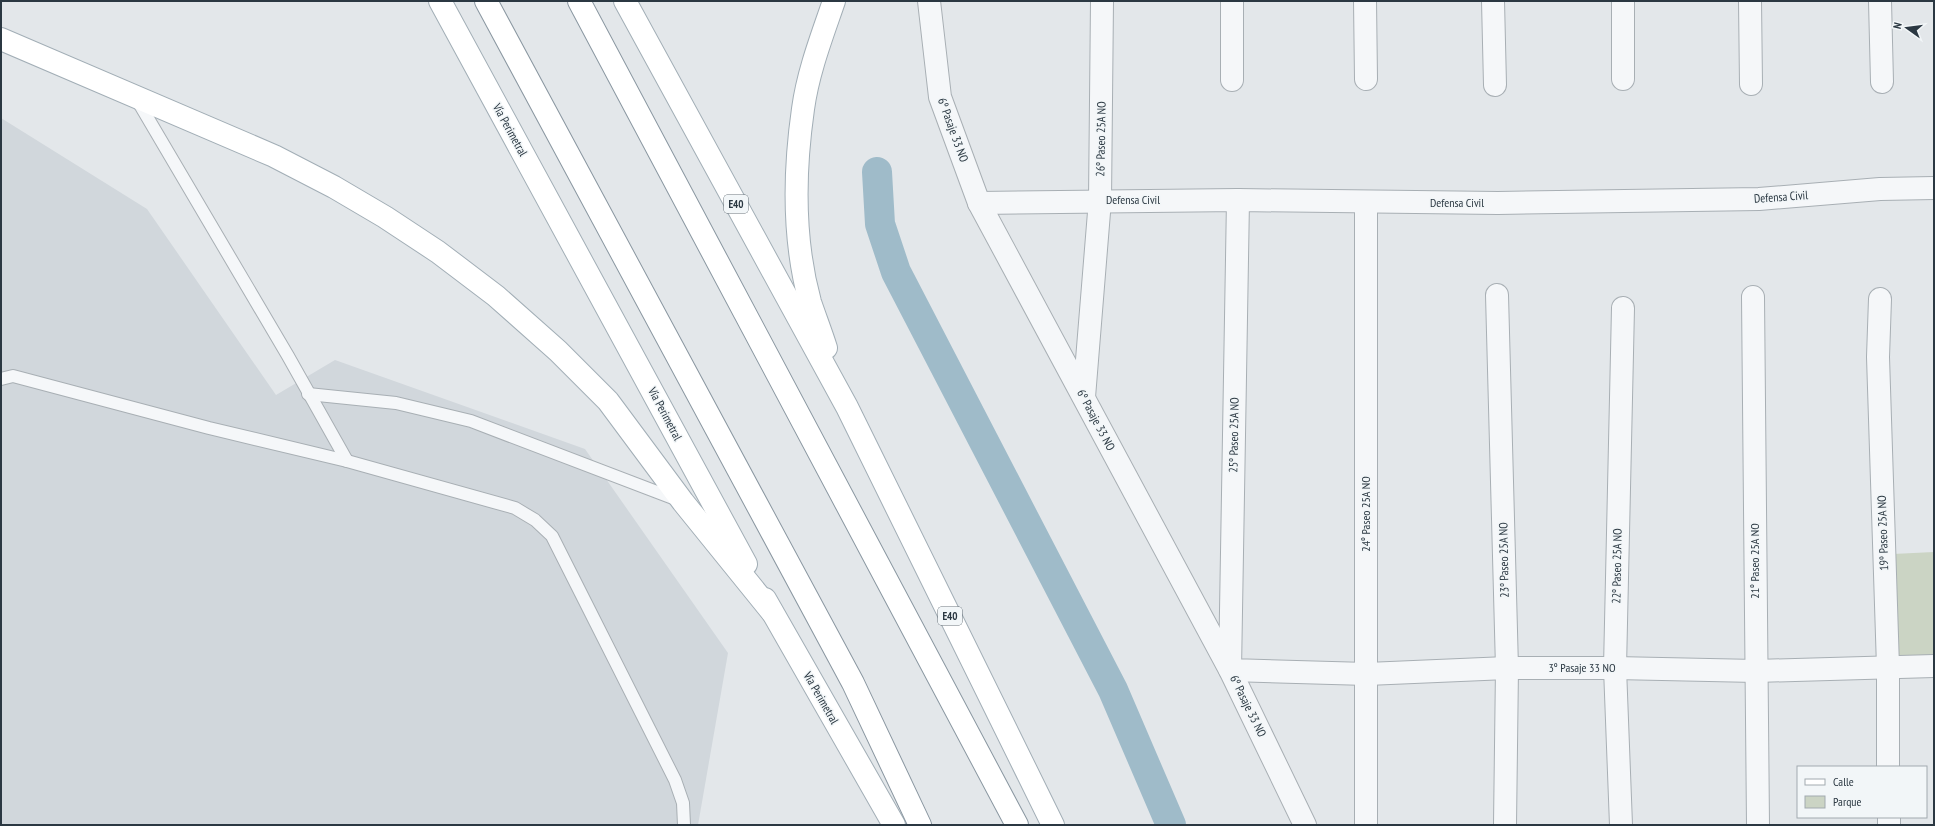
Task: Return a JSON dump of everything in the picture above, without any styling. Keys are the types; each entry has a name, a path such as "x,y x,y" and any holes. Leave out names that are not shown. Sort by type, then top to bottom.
{"main road":[{"name":"Vía Perimetral","path":"440,1 772,612 894,825"},
{"path":"486,1 853,683 920,825"},
{"path":"578,1 1017,825"},
{"name":"E40","path":"625,1 847,407 1053,825"},
{"path":"834,1 816,53 803,108 797,166 797,206 800,246 810,301 847,407"},
{"path":"1,39 274,156 334,187 385,217 438,252 496,296 558,351 608,401 683,502 772,612"}],"street":[{"name":"6º Pasaje 33 NO","path":"929,1 940,96 980,203 1230,670 1305,825"},
{"name":"26º Paseo 25A NO","path":"1084,397 1100,200 1102,1"},
{"path":"1232,1 1232,80"},
{"path":"1365,1 1366,79"},
{"path":"1492,1 1495,85"},
{"path":"1623,1 1623,79"},
{"path":"1750,1 1751,84"},
{"path":"1880,1 1882,82"},
{"name":"Defensa Civil","path":"980,203 1100,200 1498,203 1759,199 1880,189 1934,188"},
{"name":"25º Paseo 25A NO","path":"1230,670 1238,200"},
{"name":"24º Paseo 25A NO","path":"1366,203 1366,825"},
{"name":"23º Paseo 25A NO","path":"1497,295 1507,668 1505,825"},
{"name":"21º Paseo 25A NO","path":"1753,297 1758,825"},
{"name":"19º Paseo 25A NO","path":"1880,299 1878,357 1888,667 1888,766"},
{"name":"22º Paseo 25A NO","path":"1621,825 1615,668 1623,308"},
{"name":"3º Pasaje 33 NO","path":"1230,670 1367,674 1507,668 1615,668 1756,671 1934,666"}],"lane":[{"path":"134,96 288,356 347,461"},
{"path":"1,379 13,376 209,428 347,461 515,508 535,520 552,536 676,780 682,803 684,825"},
{"path":"308,394 396,403 471,421 683,502"}],"shaded area":[{"path":"1,118 147,209 276,395 335,360 585,449 728,653 698,825 1,825"}],"green space":[{"path":"1934,552 1934,660 1894,660 1893,554"}],"waterway":[{"path":"877,172 880,224 896,272 1113,690 1171,825"}]}
